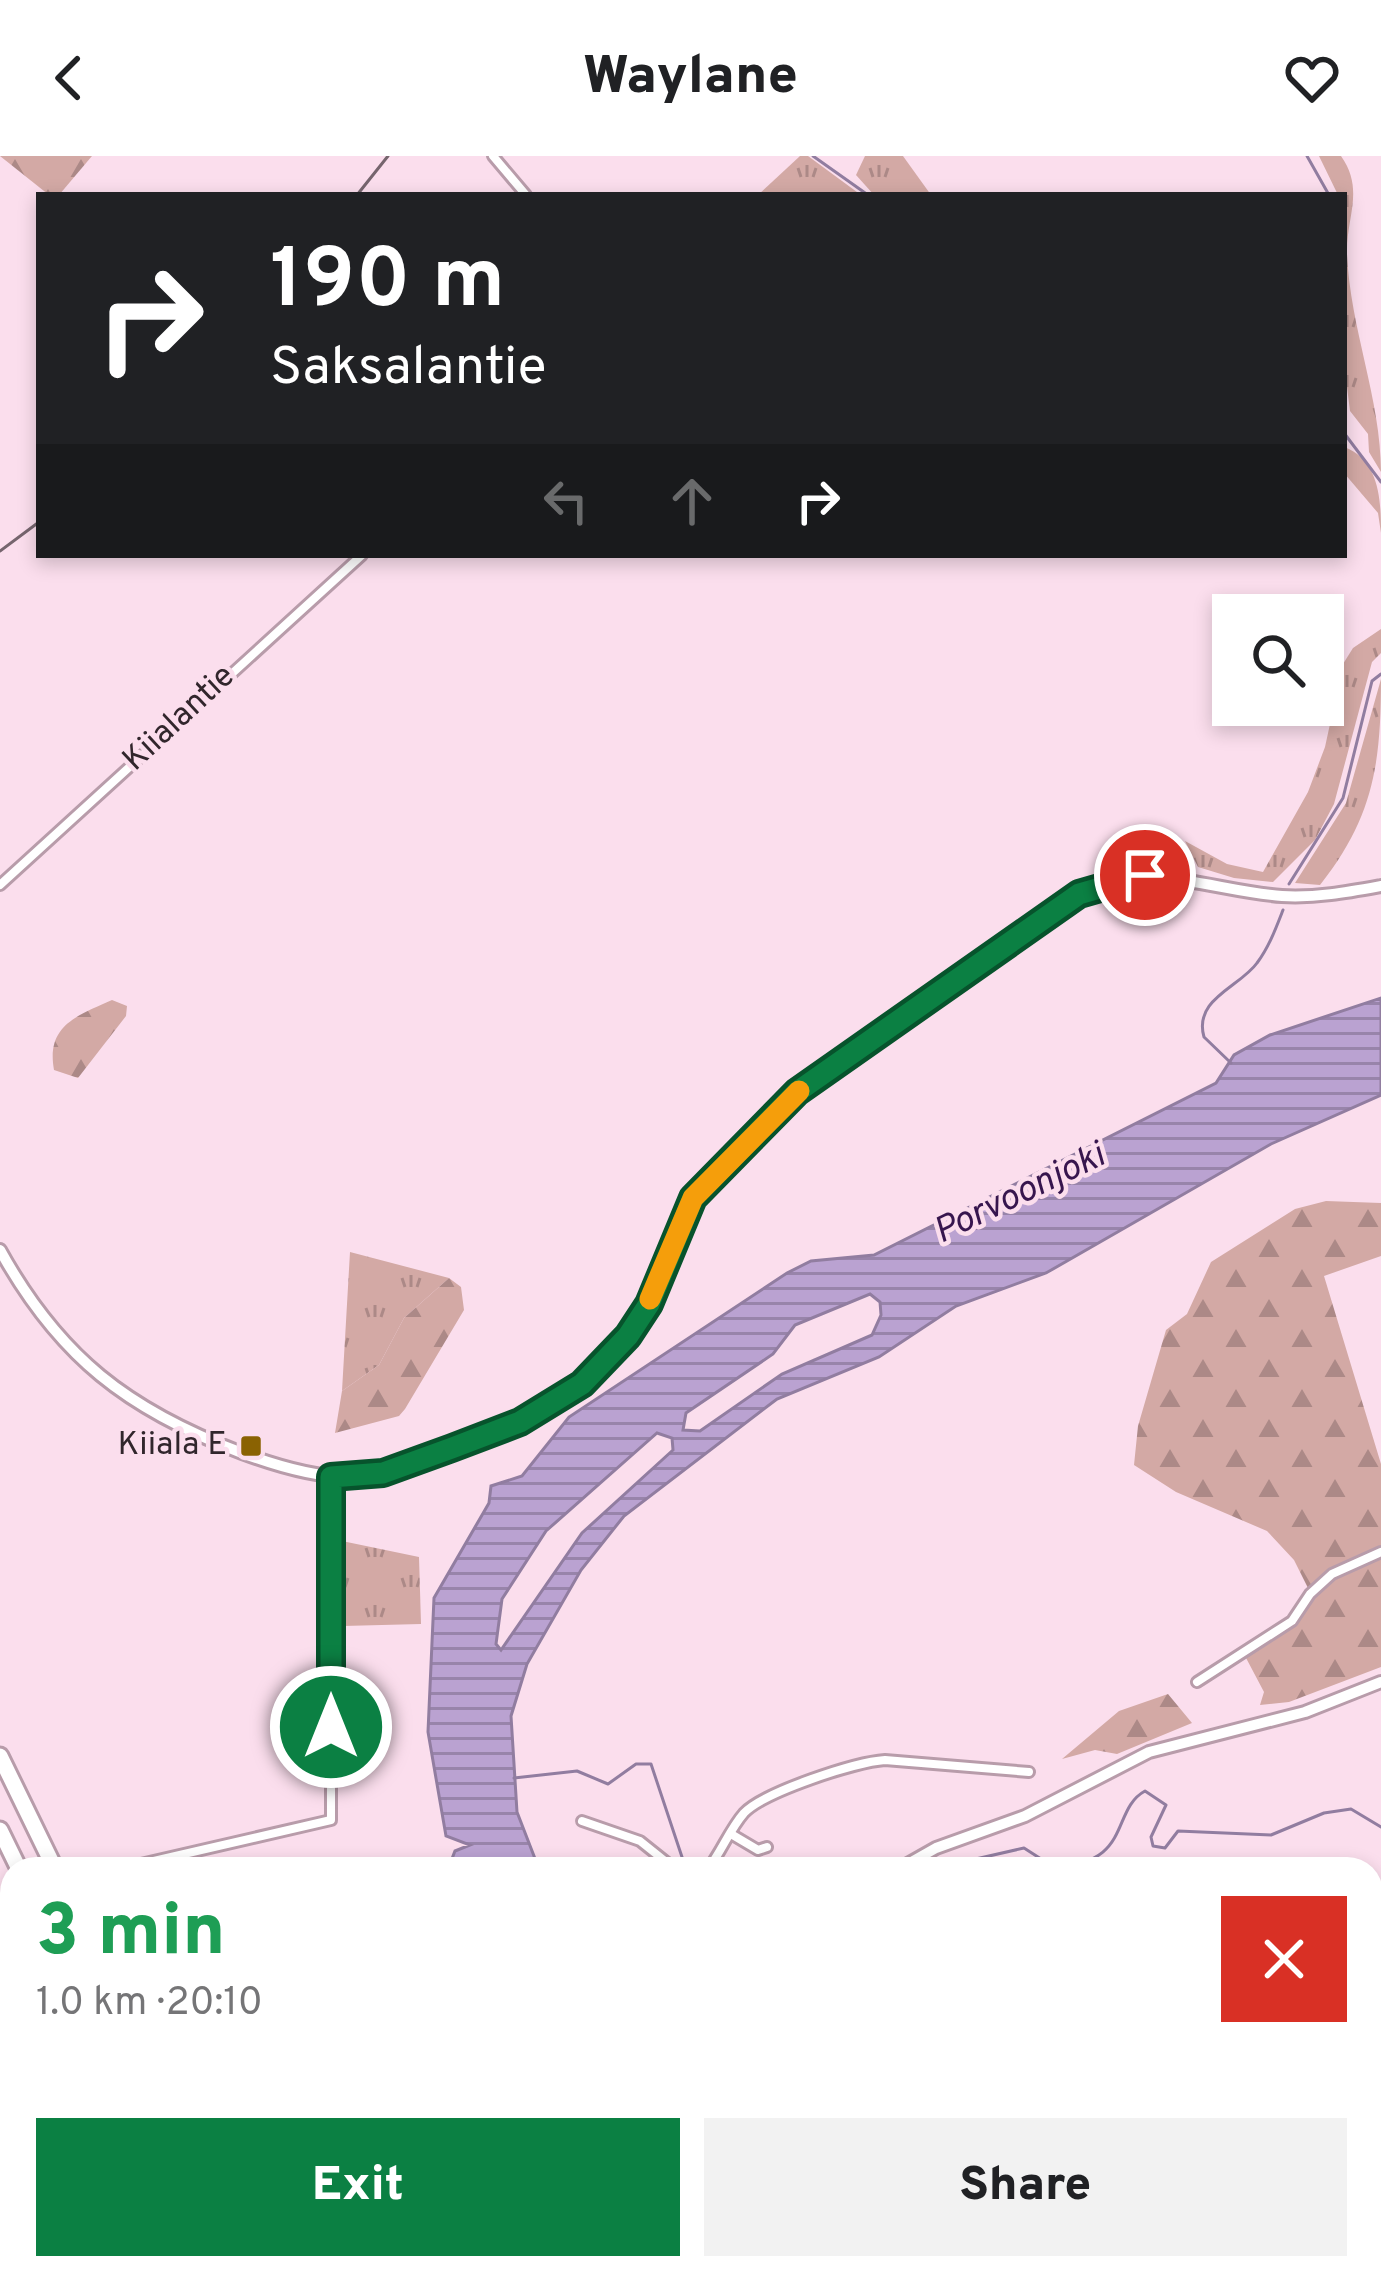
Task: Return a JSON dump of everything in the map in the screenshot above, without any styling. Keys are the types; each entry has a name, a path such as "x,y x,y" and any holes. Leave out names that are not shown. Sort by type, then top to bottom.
{"highway":[{"path":"0,1756 49,1857"},
{"path":"0,1830 13,1857"}],"street":[{"path":"494,156 524,192"},
{"name":"Kiialantie","path":"0,885 359,558"},
{"path":"0,1250 26,1297 60,1339 96,1376 142,1408 262,1460 331,1477 383,1473 520,1422 582,1384 628,1336 649,1304 678,1228 711,1174 797,1092 1079,894 1145,875 1192,877 1280,896 1334,895 1381,886"},
{"path":"171,1857 331,1820 331,1477"},
{"path":"1197,1682 1292,1621 1310,1594 1332,1574 1381,1552"},
{"path":"920,1857 1025,1816 1150,1752 1305,1712 1381,1682"},
{"path":"716,1857 745,1813 761,1801 877,1761 1029,1772"},
{"path":"582,1821 640,1841 661,1857"},
{"path":"731,1834 758,1850 767,1847"}],"green space":[{"path":"0,156 92,156 62,192 45,192"},
{"path":"800,156 808,156 857,192 761,192"},
{"path":"865,156 903,156 929,192 871,192 856,175"},
{"path":"1319,156 1341,156 1352,180 1347,241 1347,192 1337,192"},
{"path":"1347,254 1381,472 1369,452 1368,434 1350,411"},
{"path":"1347,448 1372,471 1381,533 1378,513 1347,477"},
{"path":"1381,629 1381,653 1372,662 1334,804 1315,840 1273,882 1234,878 1198,867 1185,841 1227,864 1263,872 1308,792 1330,726 1344,726 1344,662 1353,648"},
{"path":"1381,679 1376,763 1363,812 1320,885 1295,883 1346,803"},
{"path":"112,1000 127,1006 126,1016 78,1078 54,1070 55,1043 66,1024"},
{"path":"1326,1201 1381,1203 1381,1256 1324,1276 1381,1464 1381,1548 1327,1574 1309,1590 1294,1560 1267,1531 1176,1492 1134,1465 1138,1426 1166,1330 1187,1314 1211,1262 1295,1209"},
{"path":"350,1252 449,1278 404,1318 379,1365 342,1391"},
{"path":"449,1278 461,1287 464,1310 405,1409 399,1416 335,1433 342,1391 379,1365 404,1318"},
{"path":"342,1541 419,1557 421,1624 343,1626"},
{"path":"1381,1555 1381,1667 1289,1702 1260,1705 1264,1692 1245,1656 1294,1626 1311,1597 1332,1578"},
{"path":"1168,1694 1192,1723 1117,1754 1095,1750 1062,1759 1119,1711"}],"water":[{"name":"Porvoonjoki","path":"1381,998 1381,1095 1271,1144 1046,1273 956,1306 879,1357 777,1399 624,1516 581,1570 527,1664 511,1716 517,1812 534,1857 453,1857 455,1851 470,1845 446,1836 428,1732 434,1598 489,1503 491,1486 522,1476 569,1417 787,1273 811,1261 874,1255 1216,1083 1234,1055 1270,1035","holes":["870,1294 880,1302 881,1315 872,1335 782,1374 700,1431 683,1430 686,1413 773,1354 795,1325","657,1433 672,1438 673,1450 582,1533 501,1650 496,1644 502,1599 546,1531"]}],"waterway":[{"path":"813,156 864,192"},
{"path":"1307,156 1327,192"},
{"path":"1347,437 1381,482"},
{"path":"1289,884 1343,798 1372,681 1381,674"},
{"path":"1231,1063 1204,1037 1205,1013 1257,963 1283,910"},
{"path":"514,1778 577,1771 608,1784 636,1764 651,1764 682,1857"},
{"path":"1096,1857 1108,1847 1134,1800 1145,1791 1166,1805 1151,1837 1153,1846 1165,1848 1178,1831 1271,1835 1324,1813 1351,1809 1381,1827"},
{"path":"985,1857 1024,1848 1038,1857"}],"railway":[{"path":"359,192 388,156"},
{"path":"0,551 36,524"}],"slow traffic":[{"path":"650,1299 693,1198 711,1174 799,1091"}],"place":[{"name":"Kiiala E","path":"251,1446"}],"route":[{"path":"331,1727 331,1477 383,1473 554,1405 610,1358 628,1336 649,1304 693,1198 711,1174 797,1092 922,1009 1079,894 1145,875"}]}
